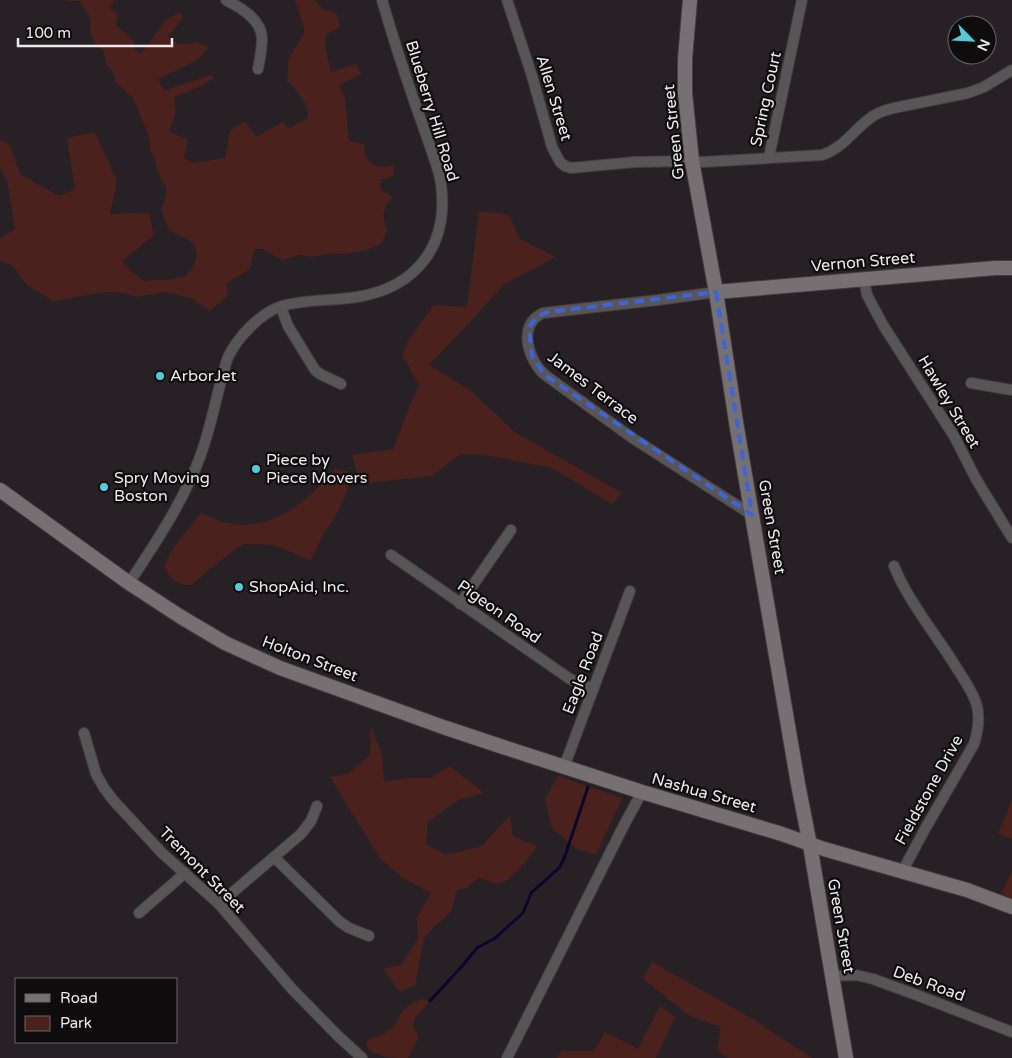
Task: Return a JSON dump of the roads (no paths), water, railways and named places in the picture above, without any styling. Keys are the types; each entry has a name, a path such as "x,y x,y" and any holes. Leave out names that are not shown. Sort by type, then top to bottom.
{"street":[{"path":"226,0 246,12 260,31 262,41 258,70"},
{"name":"Blueberry Hill Road","path":"129,584 158,538 192,477 202,450 226,364 234,346 250,327 281,306 358,297 389,288 420,265 429,253 439,232 443,209 440,176 382,0"},
{"name":"Allen Street","path":"507,0 532,76 548,138 557,156 565,166 571,168 635,162 692,161"},
{"name":"Green Street","path":"690,0 685,59 685,93 692,161 846,1058"},
{"name":"Spring Court","path":"692,161 703,162 769,157 802,0"},
{"path":"769,157 816,156 828,153 843,143 867,120 883,111 968,93 984,87 1012,70"},
{"name":"Vernon Street","path":"716,292 1012,268"},
{"name":"Hawley Street","path":"864,280 868,295 883,325 954,436 976,479 1012,538"},
{"name":"James Terrace","path":"716,292 543,313 531,324 527,340 534,362 545,375 631,437 752,515"},
{"path":"281,306 288,326 315,370 341,384"},
{"path":"971,383 1012,390"},
{"name":"Holton Street","path":"0,490 129,584 232,647 280,668 443,727 642,792"},
{"path":"460,604 511,530"},
{"name":"Pigeon Road","path":"391,556 570,679 593,689"},
{"name":"Fieldstone Drive","path":"894,566 911,599 970,688 979,716 974,744 924,829 902,872"},
{"name":"Eagle Road","path":"564,767 630,591"},
{"name":"Tremont Street","path":"84,733 96,774 108,794 162,853 219,904 292,989 362,1058"},
{"name":"Nashua Street","path":"507,1058 642,792 782,834 810,845 961,888 1012,907"},
{"path":"219,904 301,834 309,825 318,806"},
{"path":"274,857 340,922 369,936"},
{"path":"139,913 185,873"},
{"name":"Deb Road","path":"832,976 856,975 872,979 1012,1032"}],"waterway":[{"path":"430,1001 477,948 494,939 523,913 531,893 559,868 564,859 588,787"}],"place":[{"name":"ArborJet","path":"160,376"},
{"name":"Piece by Piece Movers","path":"256,469"},
{"name":"Spry Moving Boston","path":"104,487"},
{"name":"ShopAid, Inc.","path":"239,587"}]}
